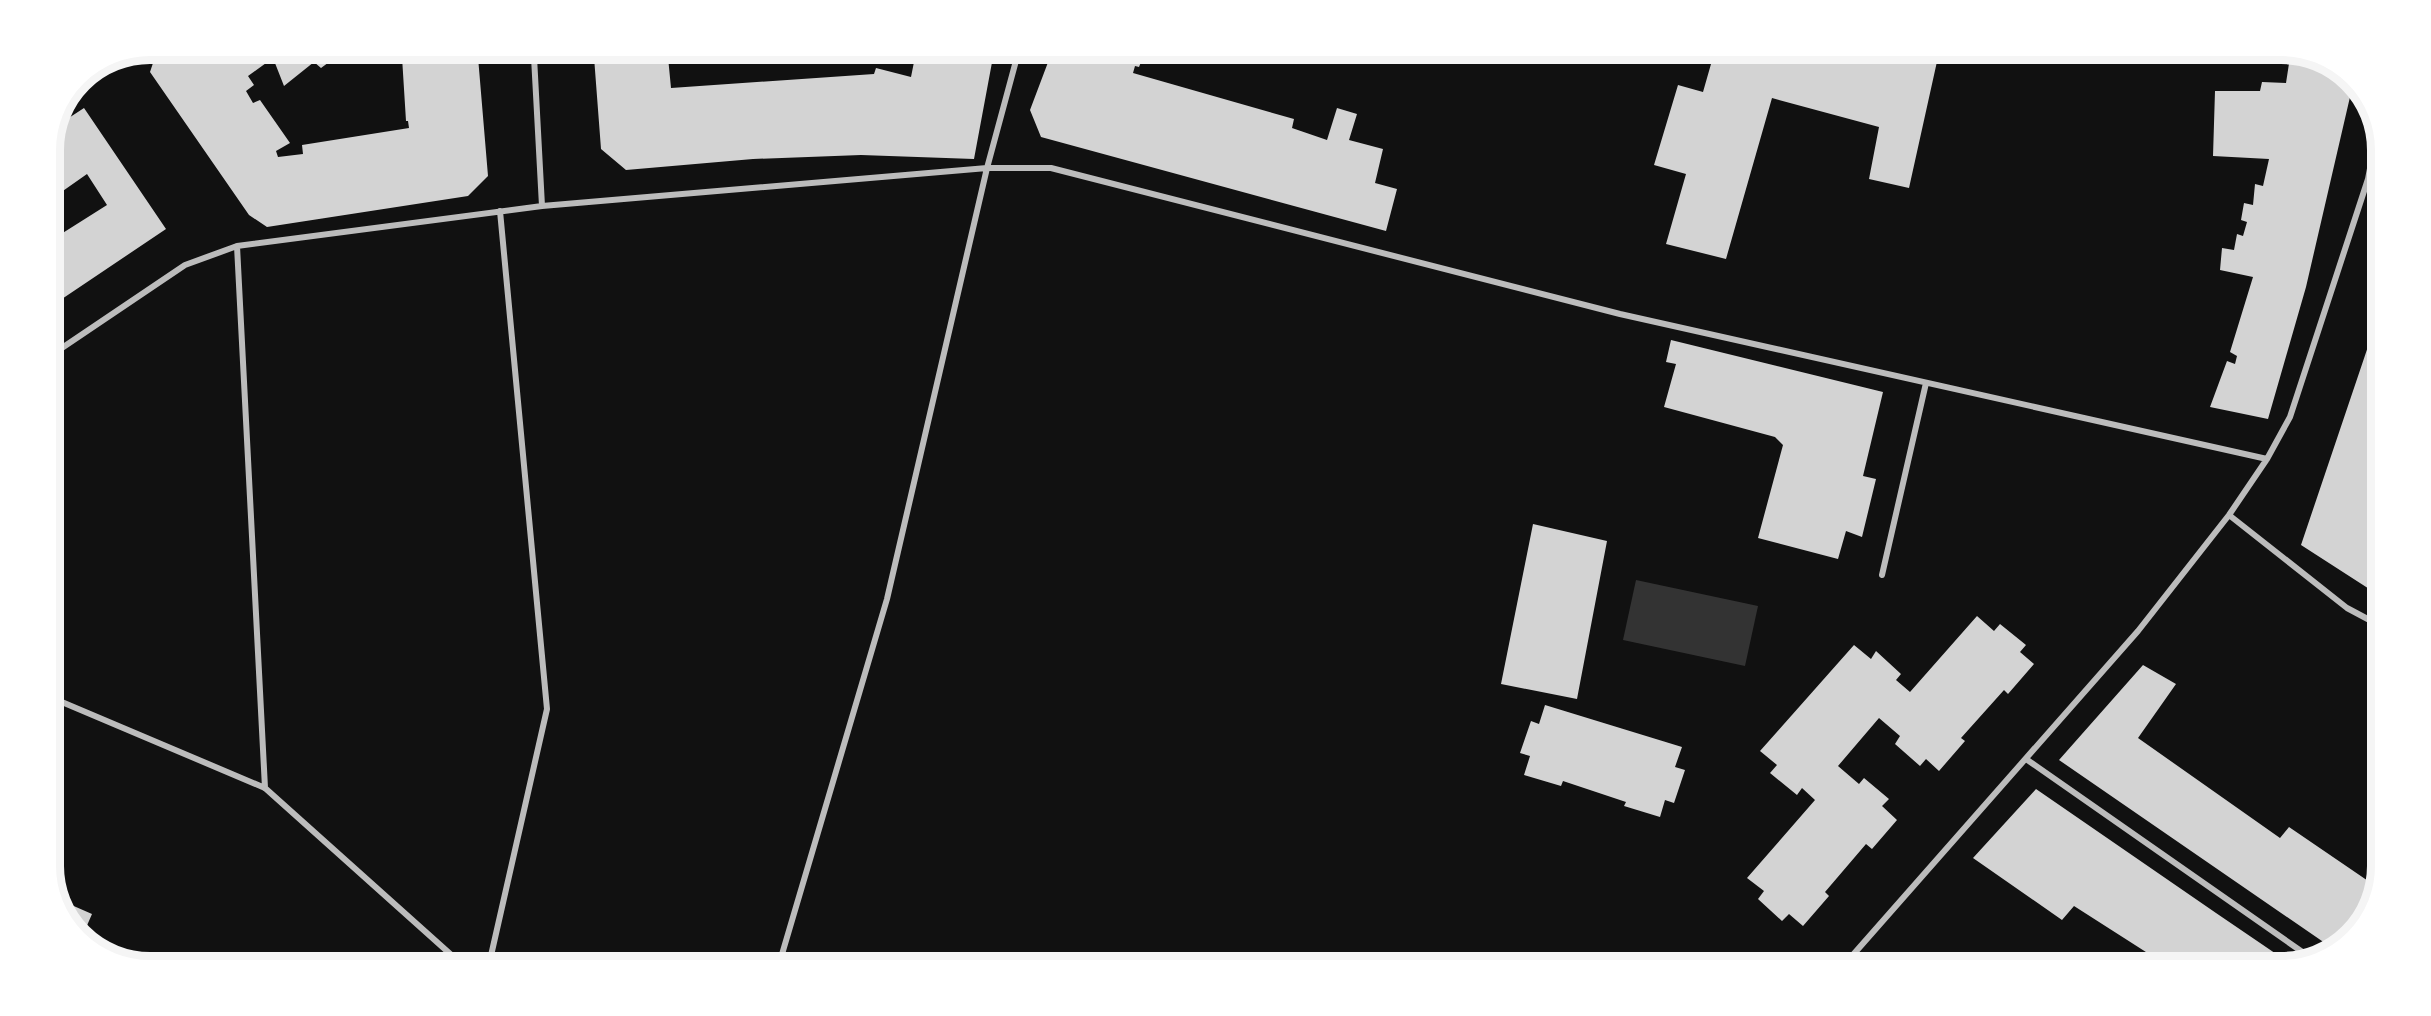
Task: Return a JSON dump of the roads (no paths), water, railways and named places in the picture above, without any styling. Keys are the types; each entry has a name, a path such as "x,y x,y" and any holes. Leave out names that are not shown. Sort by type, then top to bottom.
{"street":[{"path":"534,60 542,206"},
{"path":"781,956 887,599 987,168 1016,60"},
{"path":"1852,956 2138,631 2229,515 2267,459 2290,417 2368,179 2371,163"},
{"path":"60,349 185,265 237,246 542,206 987,168 1051,168 1620,314 2267,459"},
{"path":"491,956 548,709 500,212"},
{"path":"237,246 265,788"},
{"path":"1882,575 1926,383"},
{"path":"2229,515 2347,608 2371,621"},
{"path":"60,701 265,788 453,956"},
{"path":"2025,759 2304,953"}]}
